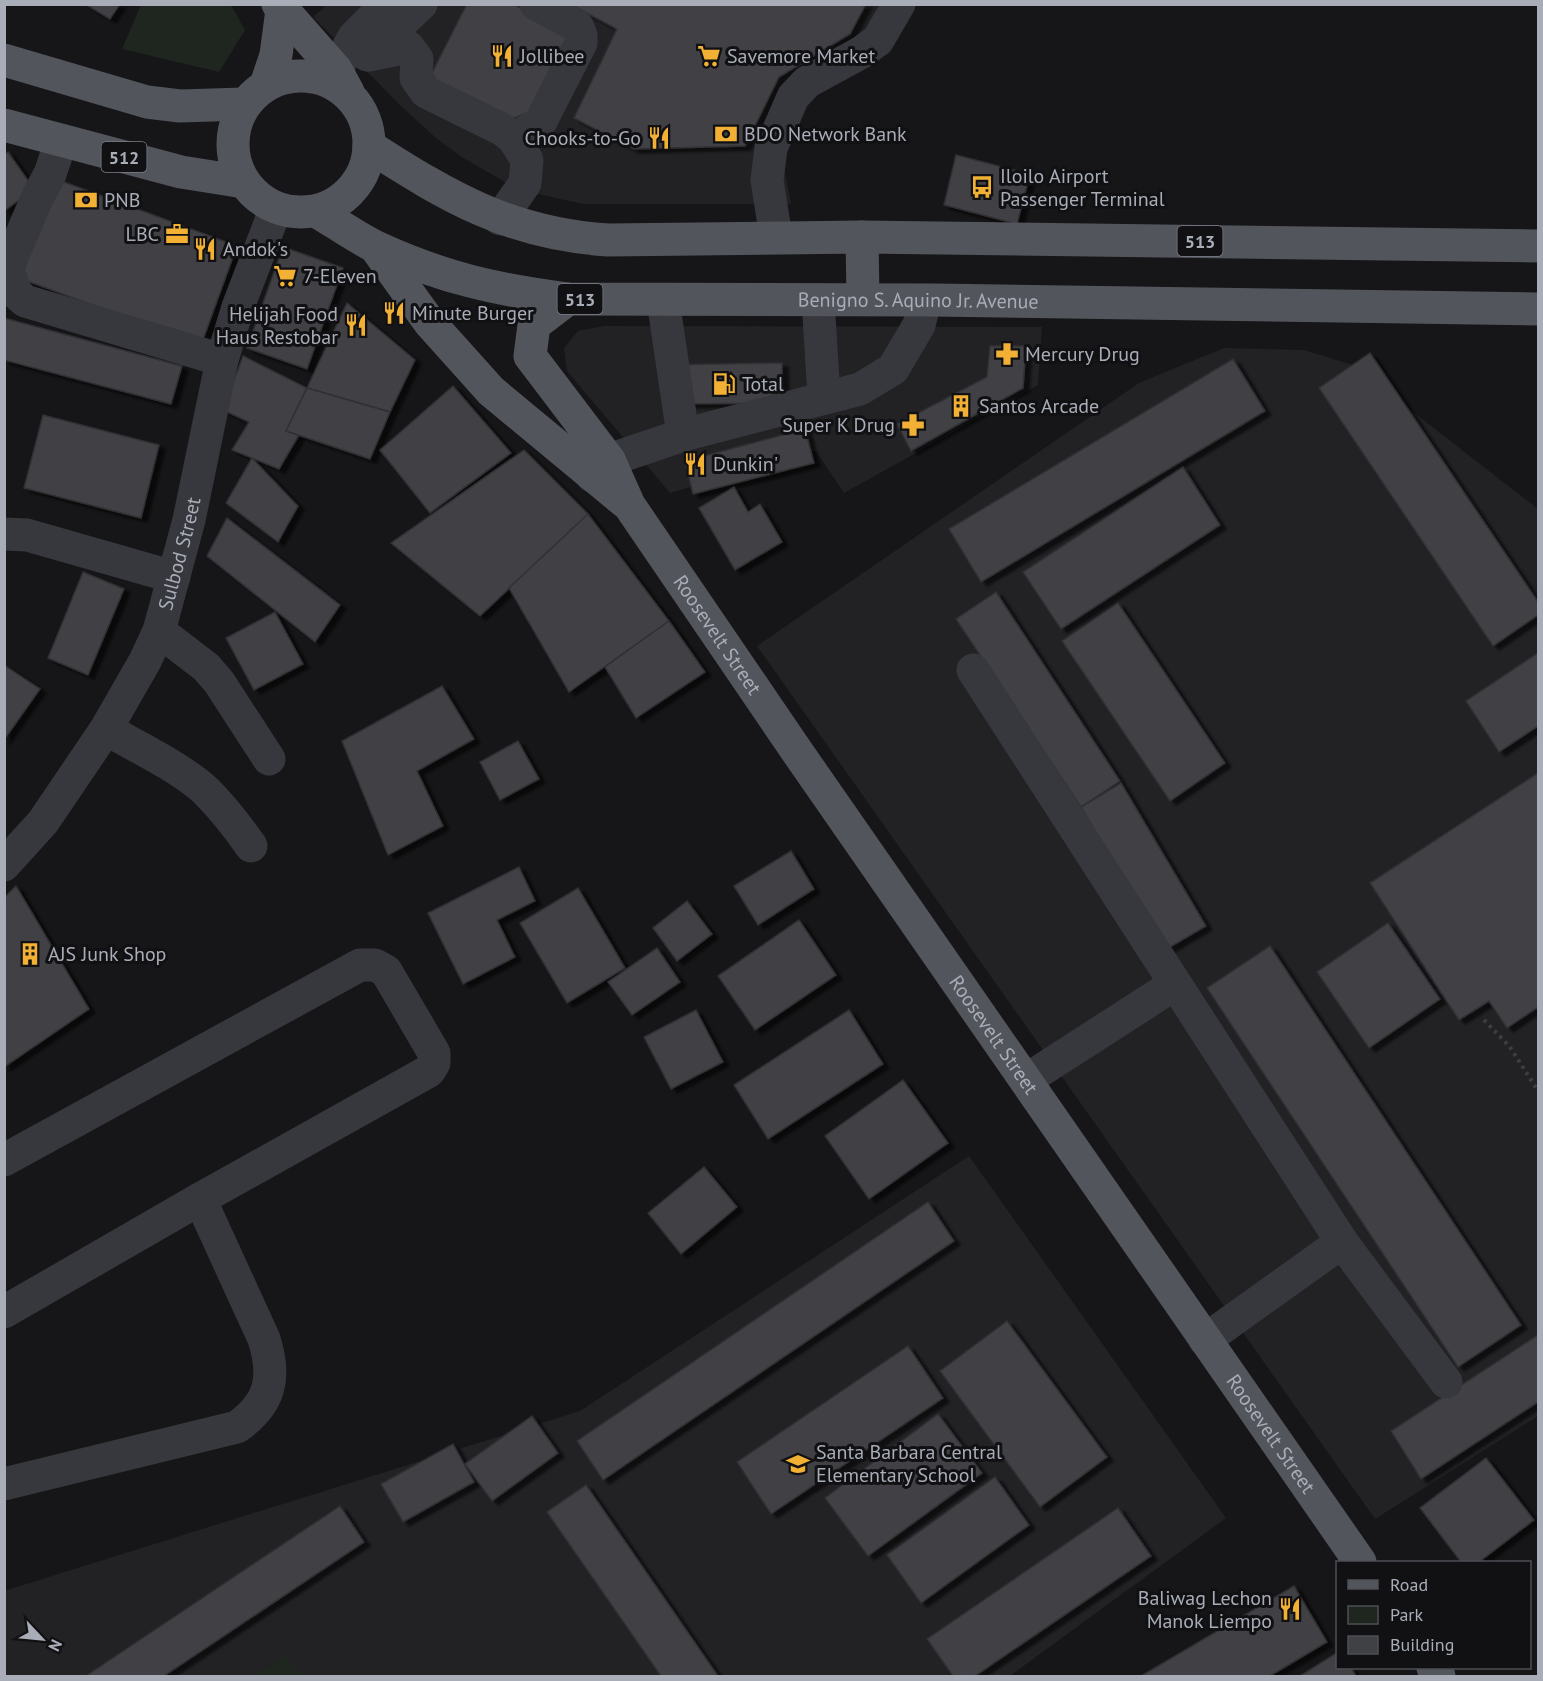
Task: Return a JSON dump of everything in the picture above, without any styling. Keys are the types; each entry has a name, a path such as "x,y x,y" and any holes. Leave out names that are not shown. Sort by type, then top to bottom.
{"main road":[{"path":"280,7 344,84 361,112 367,128 369,146 364,168 353,187 336,202 316,211 295,212 276,208 258,197 244,182 234,157 234,129 276,55 280,7"},
{"path":"4,60 147,102 180,106 255,94 287,76 311,76 344,84"},
{"name":"512","path":"4,125 181,172 244,182"},
{"name":"513","path":"369,146 429,185 500,219 541,232 586,239 862,237 1539,246"},
{"name":"Benigno S. Aquino Jr. Avenue","path":"316,211 376,248 433,271 516,293 568,299 863,299 1539,309"},
{"path":"862,237 863,299"},
{"name":"Roosevelt Street","path":"376,248 430,324 491,391 601,468"},
{"name":"Roosevelt Street","path":"568,299 534,325 530,356 601,468 629,505 796,750 1359,1561"}],"street":[{"path":"344,84 354,37 387,4"},
{"path":"344,84 369,55 421,4"},
{"path":"514,139 540,123 581,43 581,35 577,26 536,4"},
{"path":"776,237 767,180 771,148 793,97 807,82 862,52 878,40 899,4"},
{"path":"369,55 408,47 417,59 416,78 426,92 503,130 514,139 527,160 525,183 500,219"},
{"path":"61,141 50,174 12,257 8,271 16,293 25,301 222,360"},
{"name":"Sulbod Street","path":"4,865 43,822 106,729 159,631 189,520 222,360 238,307 276,208"},
{"path":"663,300 683,435"},
{"path":"818,300 824,397"},
{"path":"601,468 683,435 860,389 893,369 919,325 925,300"},
{"path":"4,534 27,535 174,577"},
{"path":"159,631 206,667 219,682 269,759"},
{"path":"973,670 1342,1242 1446,1382"},
{"path":"106,729 168,765 205,790 232,819 251,846"},
{"path":"4,1160 360,965 375,965 386,971 434,1053 434,1063 429,1071 4,1312"},
{"path":"1026,1080 1175,984"},
{"path":"4,1484 237,1427 252,1416 264,1401 269,1383 270,1359 264,1339 200,1199"},
{"path":"1204,1340 1342,1242"}],"path":[{"path":"1484,1020 1510,1047 1539,1091"}],"shaded area":[{"path":"328,4 914,5 890,53 825,85 806,103 788,140 785,172 791,204 583,204 538,194 507,183 463,158 436,138 313,17"},
{"path":"604,326 1042,327 1038,385 844,493 816,451 670,493 567,371 564,348 578,331"},
{"path":"1224,348 1304,350 1353,365 1538,509 1538,1416 1375,1519 757,646 1139,383"},
{"name":"Santa Barbara Central Elementary School","path":"969,1156 1226,1518 1010,1676 5,1676 4,1591 580,1411"}],"green space":[{"path":"141,5 231,5 245,30 219,72 122,49"},
{"path":"286,1655 301,1676 255,1676"}],"building":[{"path":"85,4 120,4 110,19"},
{"name":"Jollibee","path":"467,4 513,4 573,34 537,109 514,118 430,77"},
{"name":"Savemore Market","path":"570,4 866,4 850,34 779,77 745,146 634,149 574,118 617,29"},
{"path":"8,152 34,189 4,211 4,155"},
{"path":"956,155 1030,174 1017,224 944,205"},
{"path":"56,179 237,246 201,345 19,278"},
{"path":"283,247 343,268 307,369 247,348"},
{"path":"347,303 415,360 390,412 307,388"},
{"path":"4,318 182,366 171,404 4,360"},
{"name":"Santos Arcade","path":"990,346 1026,346 1023,388 911,451 897,424 987,377"},
{"path":"1370,353 1538,602 1538,615 1493,646 1319,388"},
{"path":"243,356 307,388 286,431 299,435 279,469 232,450 249,422 223,410"},
{"path":"1233,359 1265,411 981,582 949,529"},
{"name":"Total","path":"782,363 783,403 665,404 666,365"},
{"path":"453,386 511,453 430,513 380,450"},
{"path":"307,388 390,412 370,459 286,431"},
{"path":"43,415 159,445 141,518 24,488"},
{"path":"805,429 814,463 693,494 685,461"},
{"path":"524,450 588,514 480,616 391,543"},
{"path":"252,458 298,506 278,542 226,503"},
{"path":"1183,467 1220,525 1061,629 1023,572"},
{"path":"734,487 748,512 760,504 782,542 735,570 699,508"},
{"path":"588,514 669,621 569,692 509,588"},
{"path":"227,518 340,605 315,642 207,556"},
{"path":"83,572 124,589 88,675 48,658"},
{"path":"996,592 1120,781 1081,807 956,619"},
{"path":"1118,603 1225,763 1170,801 1062,641"},
{"path":"275,612 303,664 254,690 226,638"},
{"path":"669,621 705,672 636,718 605,667"},
{"path":"1538,653 1538,726 1499,752 1466,701"},
{"path":"4,665 40,689 4,740"},
{"path":"442,686 474,739 417,771 443,826 388,855 342,741"},
{"path":"518,741 539,779 500,800 480,762"},
{"path":"1538,773 1538,1007 1507,1028 1489,1001 1459,1020 1370,883"},
{"path":"1121,783 1206,926 1165,950 1081,807"},
{"path":"791,851 814,889 758,925 734,886"},
{"path":"519,867 535,901 497,920 515,957 463,984 428,913"},
{"name":"AJS Junk Shop","path":"16,886 89,1009 4,1067 4,898"},
{"path":"578,888 625,968 567,1003 520,923"},
{"path":"687,901 712,934 677,961 653,928"},
{"path":"799,920 836,975 755,1030 718,976"},
{"path":"1388,923 1440,999 1369,1048 1317,972"},
{"path":"1270,946 1521,1325 1458,1367 1207,988"},
{"path":"657,948 680,982 632,1015 608,982"},
{"path":"696,1010 723,1062 671,1089 644,1037"},
{"path":"849,1010 883,1064 768,1139 734,1085"},
{"path":"903,1080 948,1143 869,1199 825,1136"},
{"path":"704,1167 737,1207 681,1254 648,1213"},
{"path":"928,1202 954,1241 603,1480 577,1441"},
{"path":"1007,1321 1107,1457 1040,1507 940,1371"},
{"path":"1538,1335 1538,1402 1421,1479 1391,1431"},
{"path":"908,1346 943,1398 771,1514 737,1462"},
{"path":"938,1414 982,1473 868,1556 825,1498"},
{"path":"532,1416 558,1453 492,1501 465,1464"},
{"path":"453,1444 474,1482 403,1522 381,1484"},
{"path":"1486,1458 1534,1520 1480,1561 1460,1561 1420,1508"},
{"path":"995,1477 1029,1525 921,1603 887,1555"},
{"path":"586,1485 718,1676 661,1676 547,1512"},
{"path":"340,1506 364,1542 164,1676 86,1676"},
{"path":"1118,1508 1151,1556 975,1676 953,1676 927,1639"},
{"path":"1294,1586 1327,1642 1270,1676 1141,1676"},
{"path":"1336,1653 1336,1669 1352,1669 1356,1676 1300,1676"}],"place":[{"name":"Jollibee","path":"502,56"},
{"name":"Savemore Market","path":"709,56"},
{"name":"BDO Network Bank","path":"726,134"},
{"name":"Chooks-to-Go","path":"659,138"},
{"name":"Iloilo Airport Passenger Terminal","path":"982,187"},
{"name":"PNB","path":"86,200"},
{"name":"LBC","path":"177,234"},
{"name":"Andok's","path":"205,249"},
{"name":"7-Eleven","path":"285,276"},
{"name":"Minute Burger","path":"394,313"},
{"name":"Helijah Food Haus Restobar","path":"356,325"},
{"name":"Mercury Drug","path":"1007,354"},
{"name":"Total","path":"724,384"},
{"name":"Santos Arcade","path":"961,406"},
{"name":"Super K Drug","path":"913,425"},
{"name":"Dunkin'","path":"695,464"},
{"name":"AJS Junk Shop","path":"30,954"},
{"name":"Santa Barbara Central Elementary School","path":"798,1464"},
{"name":"Baliwag Lechon Manok Liempo","path":"1290,1609"}]}
